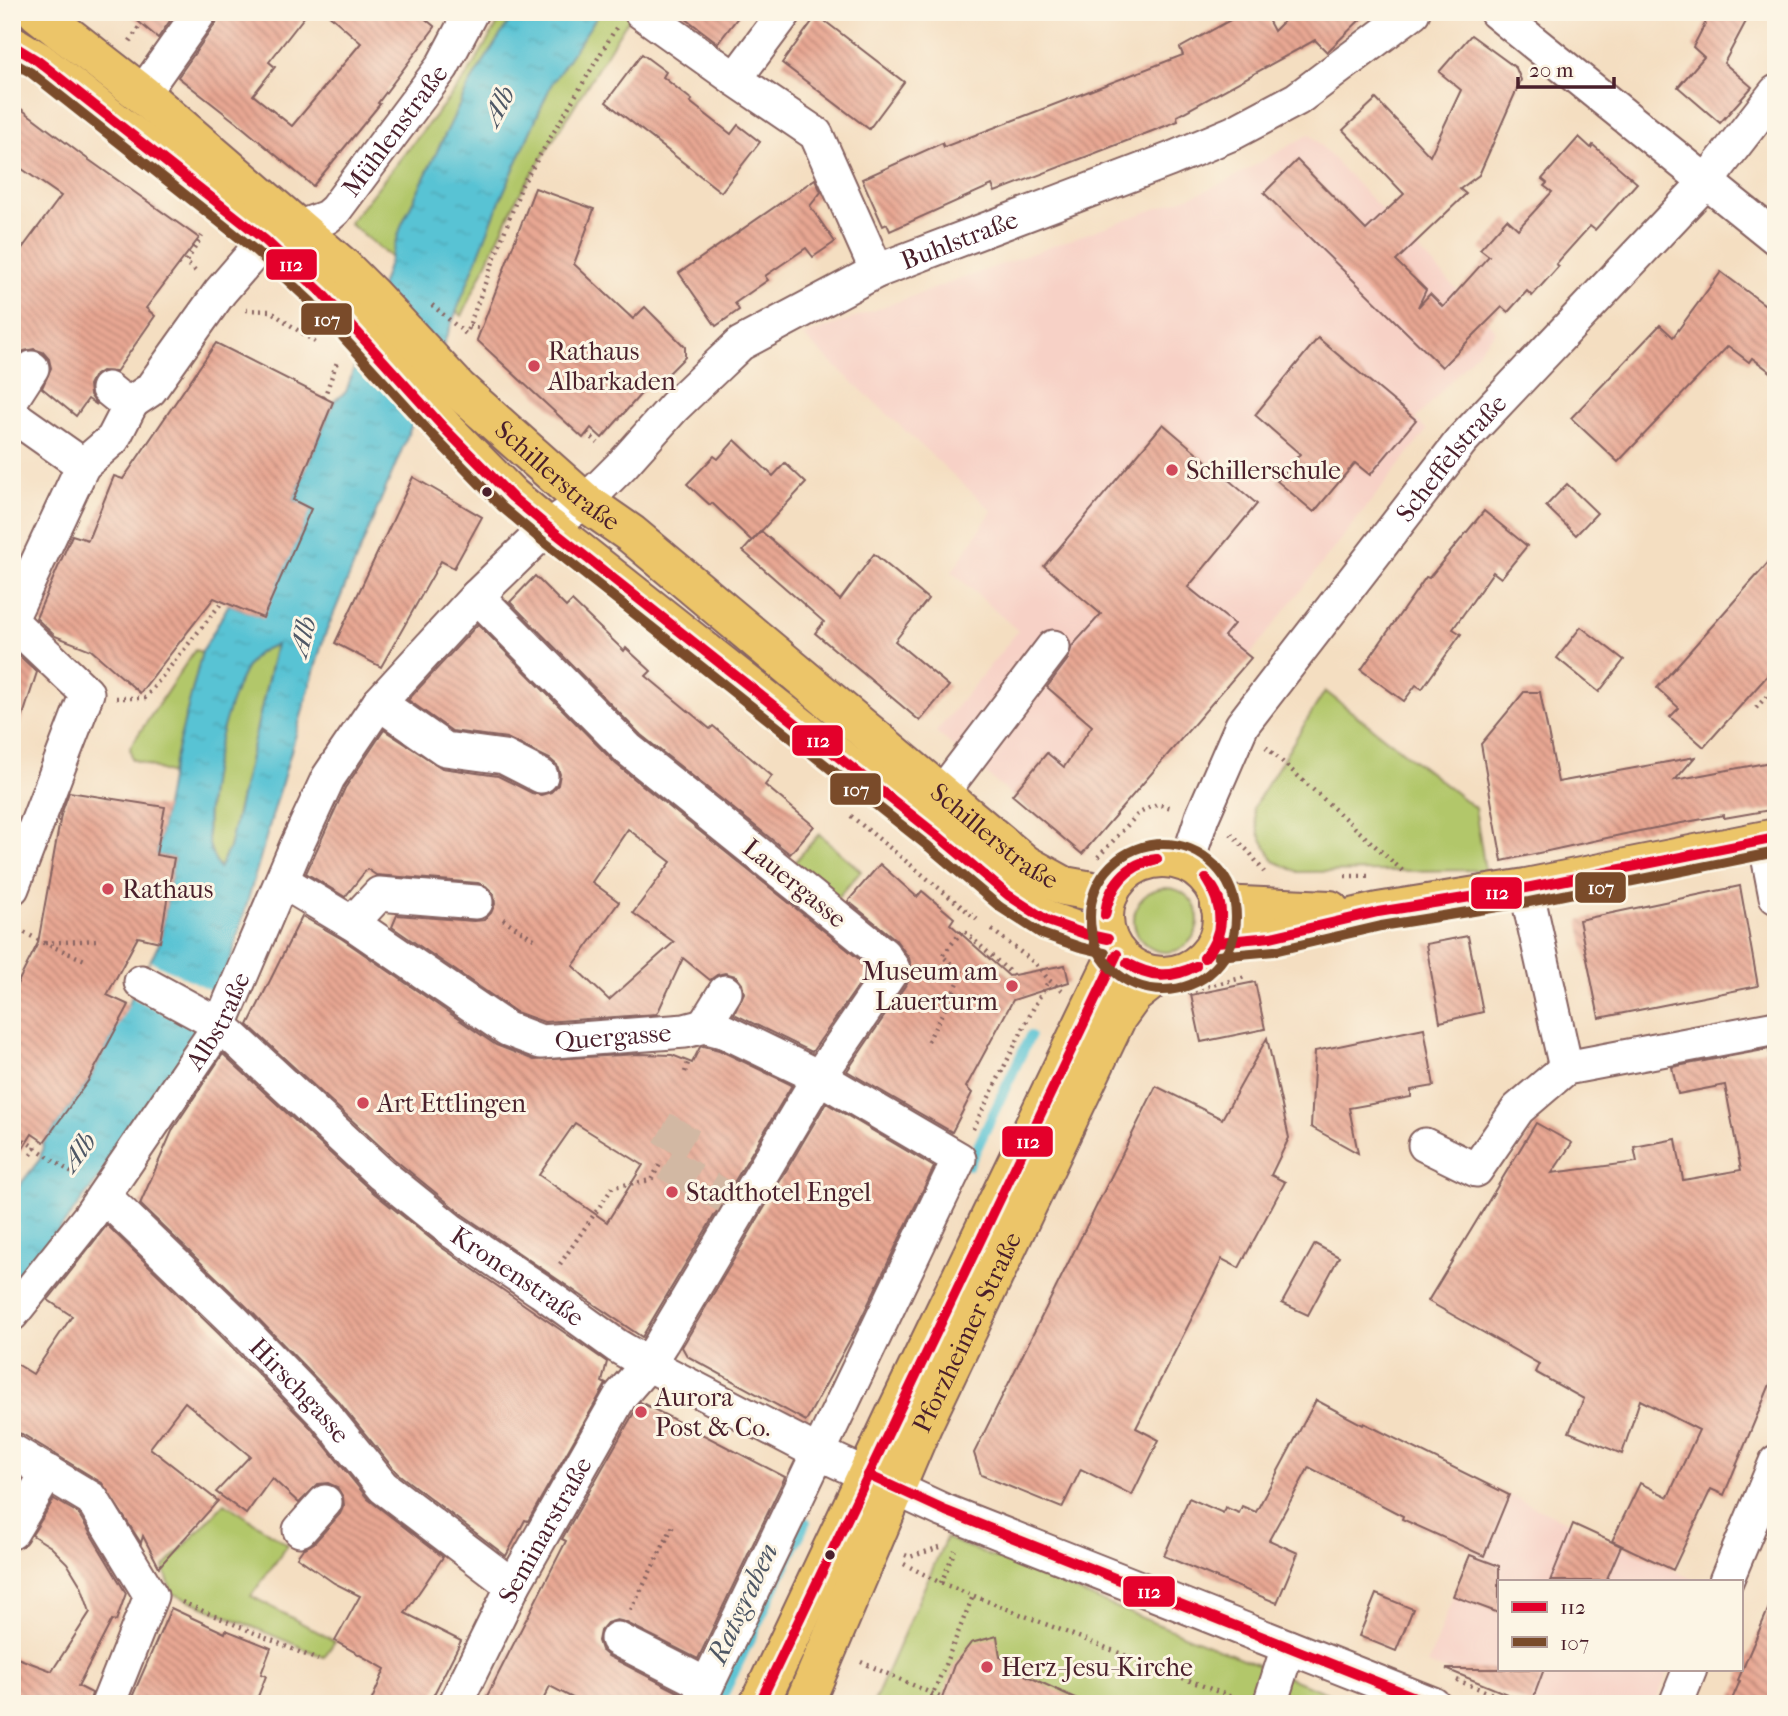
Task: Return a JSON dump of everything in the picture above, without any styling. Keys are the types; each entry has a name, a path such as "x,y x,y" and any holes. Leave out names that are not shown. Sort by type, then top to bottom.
{"main road":[{"name":"Schillerstraße","path":"37,12 142,94 281,235 322,293 363,311 458,389 585,502 631,534 1026,866 1064,886 1109,894"},
{"name":"Schillerstraße","path":"12,45 281,235"},
{"name":"Schillerstraße","path":"363,311 444,428 512,497 1008,895 1048,921 1113,947"},
{"path":"1219,924 1378,912 1526,888 1770,839"},
{"path":"1169,858 1187,863 1202,873 1214,888 1219,924 1203,960 1179,974 1168,987 1134,969 1113,947 1104,916 1109,894 1116,881 1140,863 1154,859 1169,858"},
{"name":"Pforzheimer Straße","path":"804,1704 882,1481 1113,947"},
{"name":"Pforzheimer Straße","path":"760,1704 882,1481 928,1413 1116,1017 1133,995 1168,987"}],"street":[{"path":"142,94 200,12"},
{"name":"Mühlenstraße","path":"281,235 327,217 335,210 442,67 471,12"},
{"path":"736,79 785,12"},
{"name":"Buhlstraße","path":"548,527 585,502 674,407 740,344 877,271 1233,133 1297,99 1413,12"},
{"path":"1496,12 1776,238"},
{"path":"630,18 736,79 816,134 877,271"},
{"name":"Scheffelstraße","path":"1187,863 1202,817 1242,725 1462,440 1706,182 1776,92"},
{"path":"12,888 87,693 12,620 83,465 113,439 120,396 150,390 220,292 281,235"},
{"path":"12,399 32,368"},
{"path":"12,415 83,465"},
{"name":"Albstraße","path":"12,1314 93,1188 214,1020 328,778 379,703 477,596 548,527"},
{"name":"Lauergasse","path":"477,596 628,749 883,954 893,969 818,1077 648,1364"},
{"path":"942,793 1053,648"},
{"path":"379,703 445,749 504,757 541,776"},
{"path":"1770,839 1776,897"},
{"name":"Quergasse","path":"282,880 352,923 507,1029 541,1042 685,1031 704,1026 726,1032 818,1077 959,1159"},
{"path":"1526,888 1566,1068"},
{"path":"352,923 379,894 476,902"},
{"name":"Kronenstraße","path":"141,982 214,1020 382,1174 452,1231 617,1346 648,1364 819,1453 946,1511 1433,1704"},
{"path":"704,1026 724,992"},
{"path":"1425,1145 1476,1170 1518,1110 1566,1068 1776,1028"},
{"path":"617,1639 702,1694 959,1159"},
{"name":"Hirschgasse","path":"93,1188 230,1327 325,1415 357,1468 513,1586"},
{"name":"Seminarstraße","path":"455,1704 513,1586 621,1395 648,1364"},
{"path":"12,1451 92,1499 151,1596 108,1704"},
{"path":"1726,1580 1776,1462"},
{"path":"12,1532 48,1472"},
{"path":"300,1530 326,1502"},
{"path":"1270,1704 1288,1647"},
{"path":"1676,1704 1690,1670"}],"path":[{"path":"451,321 466,334 522,185 630,18"},
{"path":"127,44 141,24"},
{"path":"196,228 204,234 186,262 245,310 270,311 320,345"},
{"path":"469,327 480,328"},
{"path":"324,398 338,359 347,366"},
{"path":"145,698 223,601"},
{"path":"1756,708 1776,686"},
{"path":"1242,725 1408,876"},
{"path":"476,902 537,941"},
{"path":"955,902 1036,964"},
{"path":"12,926 87,961"},
{"path":"928,1041 963,973 942,956 963,930 1013,975"},
{"path":"44,943 98,940"},
{"path":"1168,987 1200,988 1257,974"},
{"path":"959,1159 1049,980"},
{"path":"12,1132 93,1188"},
{"path":"31,1155 38,1148"},
{"path":"541,1291 613,1187 651,1180 662,1161"},
{"path":"617,1639 673,1526"},
{"path":"941,1583 957,1546"},
{"path":"904,1564 973,1596 1250,1704"},
{"path":"151,1596 172,1597 318,1660"},
{"path":"929,1704 973,1596"},
{"path":"860,1662 942,1698"}],"shaded area":[{"name":"Schillerschule","path":"1310,134 1496,331 1416,419 1427,430 1249,656 1082,854 936,732 1018,631 952,572 992,511 803,336 1202,192 1227,181"},
{"path":"1498,1490 1695,1580 1498,1580 1498,1670 1669,1670 1655,1704 1529,1704 1428,1664 1453,1596"}],"green space":[{"path":"505,12 635,12 517,198 462,316 349,223 466,77"},
{"path":"276,644 229,848 219,870 209,843 208,819 218,745 242,674 255,655"},
{"path":"195,650 202,652 171,774 132,759 130,747"},
{"path":"1325,691 1475,808 1485,870 1298,872 1274,861 1259,834 1253,808"},
{"path":"819,834 861,871 834,902 792,865"},
{"path":"1160,888 1172,888 1189,897 1196,908 1196,932 1189,943 1172,952 1160,952 1148,947 1139,938 1134,926 1134,914 1139,902 1148,893"},
{"path":"225,1503 288,1545 251,1596 335,1641 324,1657 172,1593 164,1567"},
{"path":"946,1538 1319,1690 1355,1704 873,1704"}],"water":[{"name":"Alb","path":"515,12 600,12 551,85 501,198 405,442 324,637 232,955 208,1016 178,1074 12,1292 12,1195 40,1159 44,1142 89,1080 160,942 174,858 156,855 171,774 202,652 229,604 262,617 310,509 293,500 334,401 346,392 402,224 469,85","holes":["276,645 229,848 219,869 209,844 207,826 208,802 218,748 225,720 243,673 255,656"]}],"pier":[{"path":"151,961 218,994 201,1032 133,998"}],"building":[{"path":"127,12 176,12 158,38"},
{"path":"219,12 308,12 269,62 275,67 253,95 292,126 361,43 326,12 417,12 435,27 378,103 380,104 313,186 178,77 216,23"},
{"path":"677,12 742,12 718,43"},
{"path":"1245,12 1264,12 1274,31 1293,12 1368,12 1327,52 1315,40 1177,116 1178,121 995,192 992,185 890,231 887,224 883,226 862,179 942,143 944,147 1183,55 1180,48"},
{"path":"1711,12 1751,12 1724,63 1752,87 1720,123 1678,87 1704,57 1693,47"},
{"path":"817,15 904,82 869,129 782,63"},
{"path":"1471,35 1516,68 1521,80 1479,175 1460,189 1466,194 1396,261 1426,290 1418,307 1430,294 1443,307 1489,256 1480,249 1507,219 1518,229 1552,192 1544,186 1547,183 1542,179 1579,137 1591,148 1593,145 1637,183 1595,230 1590,226 1532,296 1527,291 1508,312 1502,307 1442,367 1264,193 1297,160 1366,230 1404,194 1343,130 1376,99 1430,156 1461,90 1439,72"},
{"path":"642,54 666,72 663,77 692,100 690,102 731,134 738,125 760,142 721,192 606,102"},
{"path":"12,102 199,238 146,308 155,316 116,372 102,371 93,377 89,385 90,395 97,405 88,399 76,416 42,388 51,368 49,359 43,352 34,349 24,351 12,363 12,262 61,196 12,162"},
{"path":"815,179 821,192 810,206 835,242 813,257 806,248 765,276 768,280 735,303 739,310 716,326 679,273"},
{"path":"535,188 594,209 574,264 633,319 645,307 685,347 685,357 651,391 647,387 602,438 591,428 583,438 477,340"},
{"path":"1721,272 1776,313 1776,376 1752,358 1749,362 1728,346 1618,462 1571,418 1660,325 1673,337"},
{"path":"1318,338 1416,420 1370,475 1355,463 1314,512 1277,481 1300,454 1255,415"},
{"path":"216,343 333,402 293,500 311,509 263,618 214,598 140,693 91,650 55,636 36,618 72,535 88,540 114,476 123,479"},
{"path":"1163,424 1257,504 1188,587 1234,624 1224,636 1251,658 1082,854 1012,795 1047,753 1064,767 1092,726 1047,687 1068,659 1072,646 1101,614 1044,566"},
{"path":"735,440 773,476 785,463 806,483 752,541 712,503 710,505 687,484 714,456 718,459"},
{"path":"413,477 482,517 454,568 441,561 381,667 335,643"},
{"path":"1567,484 1597,513 1576,535 1546,506"},
{"path":"1484,511 1527,546 1501,578 1493,572 1453,629 1461,634 1422,689 1416,685 1404,701 1361,670 1426,577 1429,578"},
{"path":"761,531 840,600 874,554 928,599 895,641 949,686 920,721 815,633 824,622 743,551"},
{"path":"1776,554 1776,666 1704,747 1670,717 1679,708 1657,688"},
{"path":"535,576 566,607 572,601 624,651 626,648 651,671 646,676 710,729 713,726 772,776 765,785 814,826 790,854 641,735 510,602"},
{"path":"478,624 616,764 869,967 812,1052 734,1014 744,993 736,976 725,973 710,980 683,958 657,1014 544,1022 516,1012 392,927 397,915 484,920 495,904 494,894 486,886 478,883 376,875 367,869 345,897 306,873 345,788 384,730 442,768 498,776 541,795 551,792 558,785 560,774 557,765 550,759 507,738 452,731 408,700","holes":["628,829 671,862 633,913 674,942 609,1000 573,966 619,902 592,882"]},
{"path":"1581,627 1624,660 1599,692 1557,658"},
{"path":"12,649 37,672 18,731 12,730"},
{"path":"1524,692 1540,692 1558,782 1695,757 1675,780 1776,761 1776,809 1724,818 1724,815 1634,832 1502,861 1481,744"},
{"path":"69,792 165,807 156,855 174,858 160,942 138,937 107,995 129,1005 88,1081 44,1142 32,1134 12,1166 12,994 38,943 61,815"},
{"path":"880,864 917,897 922,891 954,918 950,924 1009,976 1065,965 1069,982 1013,1000 966,1087 972,1093 952,1132 847,1071 909,980 912,970 909,958 895,939 848,901"},
{"path":"1740,886 1758,986 1599,1018 1579,920"},
{"path":"302,916 342,939 496,1045 534,1060 639,1054 672,1055 692,1063 700,1047 704,1046 719,1050 792,1085 642,1337 463,1215 394,1159 248,1025","holes":["575,1123 643,1165 607,1222 539,1175"]},
{"path":"1468,936 1483,1012 1440,1022 1426,944"},
{"path":"1255,982 1265,1029 1201,1042 1191,995"},
{"path":"1424,1028 1434,1086 1411,1090 1411,1097 1349,1108 1358,1153 1311,1127 1315,1051"},
{"path":"1267,1038 1289,1138 1271,1175 1285,1182 1239,1268 1222,1259 1136,1428 1159,1440 1132,1495 1081,1469 1062,1508 981,1475 974,1453 1156,1086 1222,1119"},
{"path":"1769,1049 1776,1087 1776,1370 1724,1495 1711,1489 1673,1570 1612,1541 1640,1483 1668,1497 1699,1430 1640,1400 1622,1454 1569,1432 1584,1399 1535,1372 1539,1364 1428,1301 1536,1123 1572,1143 1552,1173 1637,1162 1634,1147 1676,1139 1683,1180 1741,1170 1725,1085 1678,1094 1672,1067"},
{"path":"223,1054 369,1189 441,1247 607,1362 602,1382 606,1384 506,1556 397,1473 339,1402 247,1307 140,1204 173,1129"},
{"path":"826,1103 934,1167 858,1325 806,1421 687,1356 682,1347"},
{"path":"107,1225 311,1428 368,1499 443,1557 405,1613 461,1641 429,1704 370,1704 385,1669 335,1641 360,1596 334,1583 297,1557 303,1549 314,1543 340,1514 344,1505 337,1487 328,1483 318,1484 299,1503 272,1478 246,1514 216,1492 250,1456 185,1402 150,1448 218,1501 159,1567 143,1536 141,1543 102,1483 22,1434 12,1432 12,1361 33,1374 72,1316 48,1300"},
{"path":"1315,1244 1339,1257 1308,1315 1282,1303"},
{"path":"1316,1400 1509,1495 1484,1556 1402,1519 1403,1516 1309,1467 1269,1540 1298,1553 1277,1603 1164,1556 1189,1498 1223,1513 1225,1507 1239,1513 1242,1506 1256,1512"},
{"path":"640,1402 785,1477 698,1659 625,1622 617,1620 607,1623 600,1631 598,1641 601,1650 682,1694 679,1704 584,1704 550,1686 541,1704 483,1704 566,1541 562,1539"},
{"path":"54,1499 78,1513 126,1593 116,1621 112,1620 78,1686 92,1693 89,1704 12,1704 12,1656 52,1671 90,1612 81,1586 67,1563 51,1547 32,1535"},
{"path":"1573,1524 1621,1546 1606,1580 1550,1580"},
{"path":"1470,1555 1499,1566 1498,1613 1453,1596"},
{"path":"1776,1591 1776,1704 1730,1704 1740,1681 1738,1680"},
{"path":"1376,1594 1413,1609 1396,1651 1359,1636"},
{"path":"171,1608 225,1633 226,1630 271,1648 261,1674 266,1676 255,1704 129,1704"},
{"name":"Herz-Jesu-Kirche","path":"997,1636 1000,1657 1023,1666 1025,1675 1088,1704 940,1704 954,1665 971,1643"},
{"path":"1446,1669 1544,1670 1531,1704"}],"waterway":[{"path":"969,1165 1030,1036"},
{"name":"Ratsgraben","path":"719,1704 806,1522"}],"tunnel":[{"path":"685,1122 662,1161 743,1207"}],"transit line":[{"name":"112","path":"12,45 38,61 265,240 322,293 444,428 512,497 548,527 938,836 1008,895 1048,921 1108,939"},
{"name":"107","path":"12,62 30,72 256,251 312,303 502,507 539,538 929,847 1000,907 1042,934 1105,953"},
{"name":"112","path":"1217,942 1271,937 1378,912 1526,888 1776,838"},
{"name":"107","path":"1163,844 1191,850 1214,866 1230,889 1236,917 1230,945 1214,968 1191,984 1163,990 1135,984 1112,968 1096,945 1090,917 1096,889 1112,866 1135,850 1163,844"},
{"name":"107","path":"1218,956 1274,951 1381,926 1529,902 1776,852"},
{"name":"112","path":"1105,915 1110,894 1120,877 1136,865 1157,859"},
{"name":"112","path":"1105,915 1111,894 1122,878 1146,862 1157,859"},
{"name":"112","path":"1204,958 1216,939 1219,919 1216,899 1206,879"},
{"name":"112","path":"1204,958 1216,940 1221,918 1218,897 1206,879"},
{"name":"112","path":"759,1704 1117,954"},
{"name":"112","path":"1127,963 1161,974 1177,973 1196,966"},
{"name":"112","path":"1127,963 1135,969 1161,976 1196,966"},
{"name":"112","path":"868,1475 946,1511 1432,1704"}],"place":[{"name":"Rathaus Albarkaden","path":"534,366"},
{"name":"Schillerschule","path":"1172,470"},
{"name":"Rathaus","path":"108,889"},
{"name":"Museum am Lauerturm","path":"1012,986"},
{"name":"Art Ettlingen","path":"363,1103"},
{"name":"Stadthotel Engel","path":"672,1192"},
{"name":"Aurora Post & Co.","path":"641,1412"},
{"name":"Herz-Jesu-Kirche","path":"987,1667"}]}
